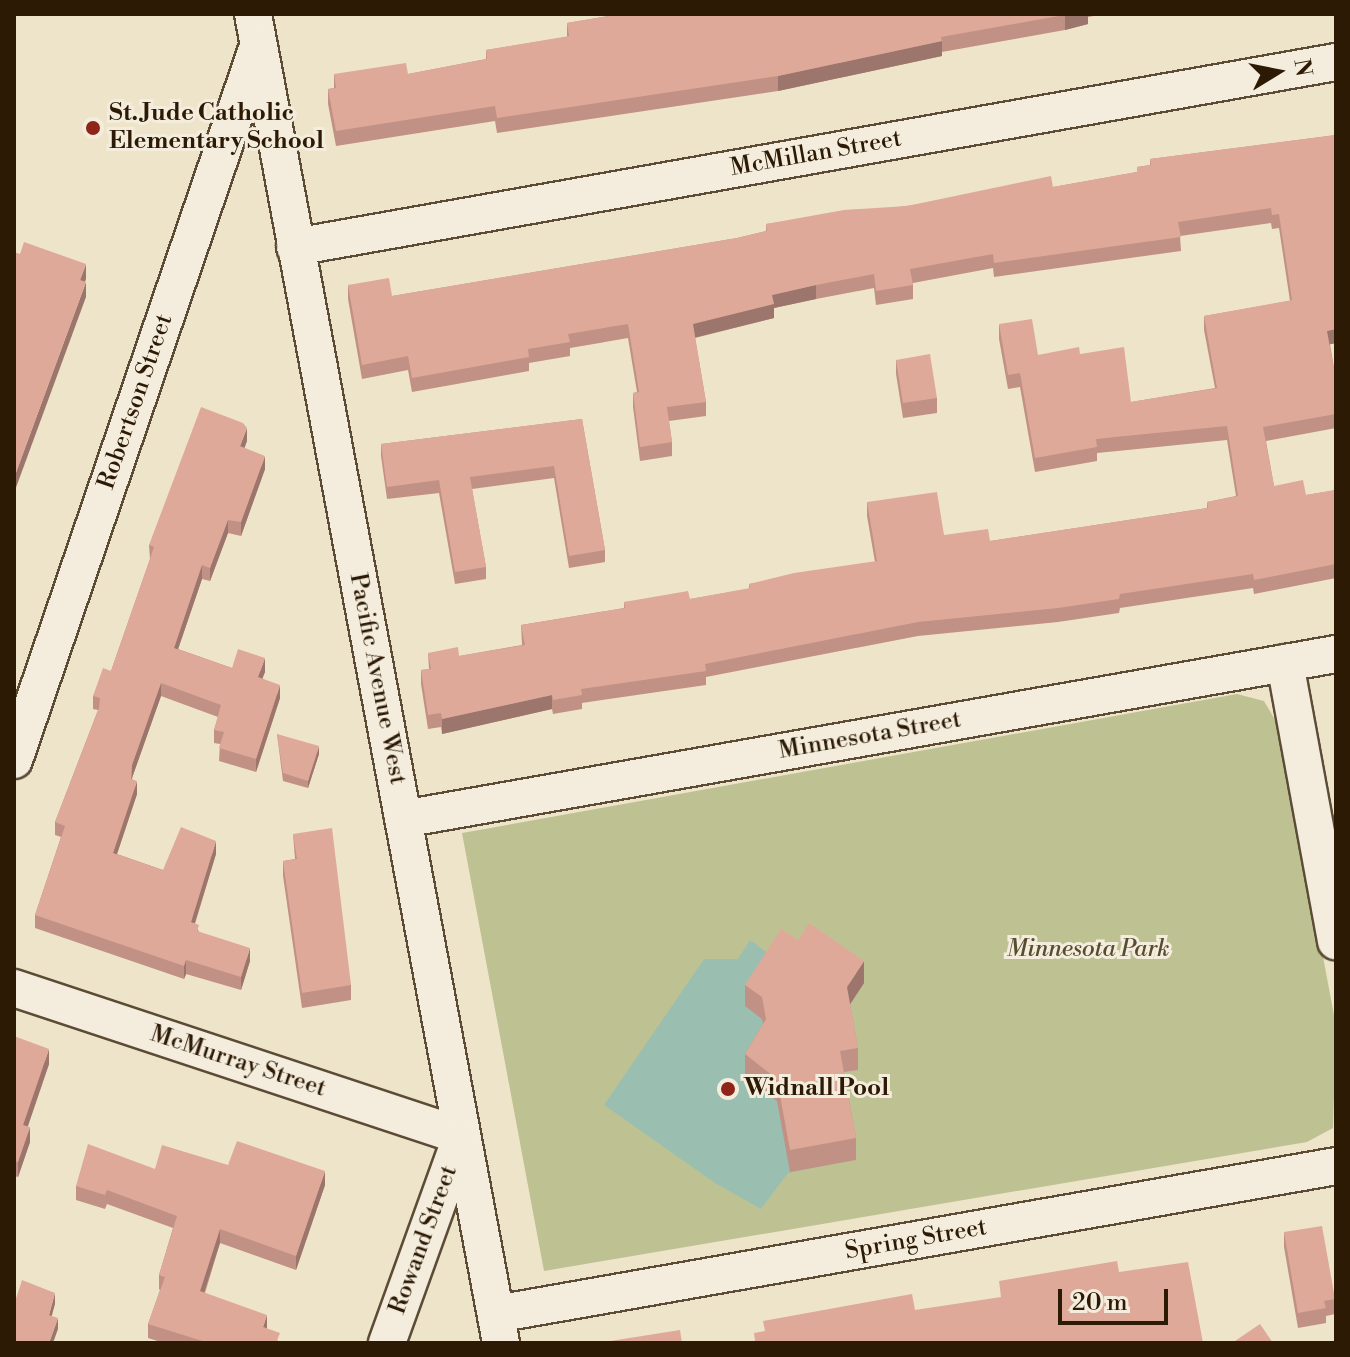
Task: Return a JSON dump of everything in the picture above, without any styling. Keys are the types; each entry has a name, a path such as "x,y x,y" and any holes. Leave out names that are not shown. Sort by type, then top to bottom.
{"street":[{"name":"Pacific Avenue West","path":"256,29 498,1329"},
{"name":"Robertson Street","path":"14,760 256,29"},
{"name":"McMillan Street","path":"295,247 1336,62"},
{"name":"Minnesota Street","path":"403,819 1336,654"},
{"path":"1285,663 1336,941"},
{"name":"McMurray Street","path":"14,988 461,1136"},
{"name":"Rowand Street","path":"387,1343 461,1136"},
{"name":"Spring Street","path":"498,1329 1336,1166"}],"green space":[{"name":"Minnesota Park","path":"1237,694 1264,701 1280,728 1336,1026 1333,1128 1307,1142 544,1271 462,833"}],"shaded area":[{"name":"Widnall Pool","path":"750,940 844,1008 838,1072 852,1160 788,1173 761,1209 715,1183 604,1105 704,959 738,959"}],"building":[{"path":"620,14 1070,14 941,37 942,41 778,76 497,118 495,106 336,131 328,89 336,88 334,74 406,63 408,74 487,59 486,50 569,36 567,23"},
{"path":"1336,135 1336,329 1327,331 1336,380 1336,414 1263,427 1274,486 1303,480 1306,495 1336,490 1336,564 1254,580 1253,574 1120,594 1119,599 1058,608 918,622 705,664 706,671 581,689 582,695 553,700 552,695 442,719 441,713 428,715 421,670 431,669 428,653 458,647 459,656 525,645 521,625 625,608 624,602 688,591 690,599 750,588 749,584 794,573 877,561 867,502 937,492 944,535 988,529 990,541 1208,508 1207,502 1238,496 1227,426 1096,439 1097,447 1035,458 1020,373 1008,375 999,324 1032,319 1038,355 1079,347 1080,354 1124,347 1131,402 1217,388 1204,316 1292,300 1279,214 1272,215 1271,208 1178,222 1181,237 994,263 993,254 910,269 913,285 876,291 874,274 772,295 774,304 693,324 706,402 667,407 672,442 640,447 633,393 639,392 628,324 568,334 570,342 528,349 529,357 412,378 408,356 362,365 348,285 389,278 392,296 737,238 767,231 766,224 844,210 907,206 1051,176 1053,187 1137,172 1137,167 1151,165 1150,159"},
{"path":"24,242 86,264 80,280 86,282 14,478 14,252 20,254"},
{"path":"930,354 937,398 903,403 896,360"},
{"path":"201,407 243,423 247,428 240,446 265,456 241,522 228,520 210,568 202,565 174,648 232,668 238,649 265,658 258,677 280,685 256,759 219,748 224,732 214,730 221,705 161,683 132,765 131,779 137,781 113,853 163,870 181,827 216,841 191,922 199,925 197,931 250,948 241,977 186,960 184,966 35,915 65,826 55,822 99,708 100,698 93,696 103,668 111,671 154,547 149,545"},
{"path":"582,419 605,550 569,556 554,466 470,477 486,567 455,572 439,480 387,487 381,444"},
{"path":"277,734 319,746 308,781 283,773"},
{"path":"332,828 351,985 302,993 283,861 297,859 293,834"},
{"path":"809,923 864,961 847,987 858,1048 840,1051 856,1138 790,1150 777,1079 745,1054 766,1019 762,997 745,985 781,929 798,940"},
{"path":"14,1036 49,1049 23,1125 30,1127 18,1162 14,1161"},
{"path":"237,1141 325,1171 296,1256 220,1229 200,1291 267,1315 263,1327 280,1333 276,1343 209,1343 148,1324 165,1277 159,1275 177,1216 107,1190 105,1195 76,1186 88,1144 155,1169 162,1145 228,1165"},
{"path":"1322,1226 1335,1299 1324,1301 1326,1308 1298,1313 1284,1232"},
{"path":"1117,1261 1119,1272 1188,1262 1203,1343 744,1343 755,1341 754,1333 765,1331 763,1321 912,1294 915,1310 1001,1297 999,1281"},
{"path":"22,1280 55,1293 49,1315 58,1318 49,1343 14,1343 14,1305"},
{"path":"1260,1324 1273,1343 1232,1343"},
{"path":"680,1330 682,1343 604,1343 604,1342"}],"place":[{"name":"St. Jude Catholic Elementary School","path":"93,128"},
{"name":"Widnall Pool","path":"728,1089"}]}
